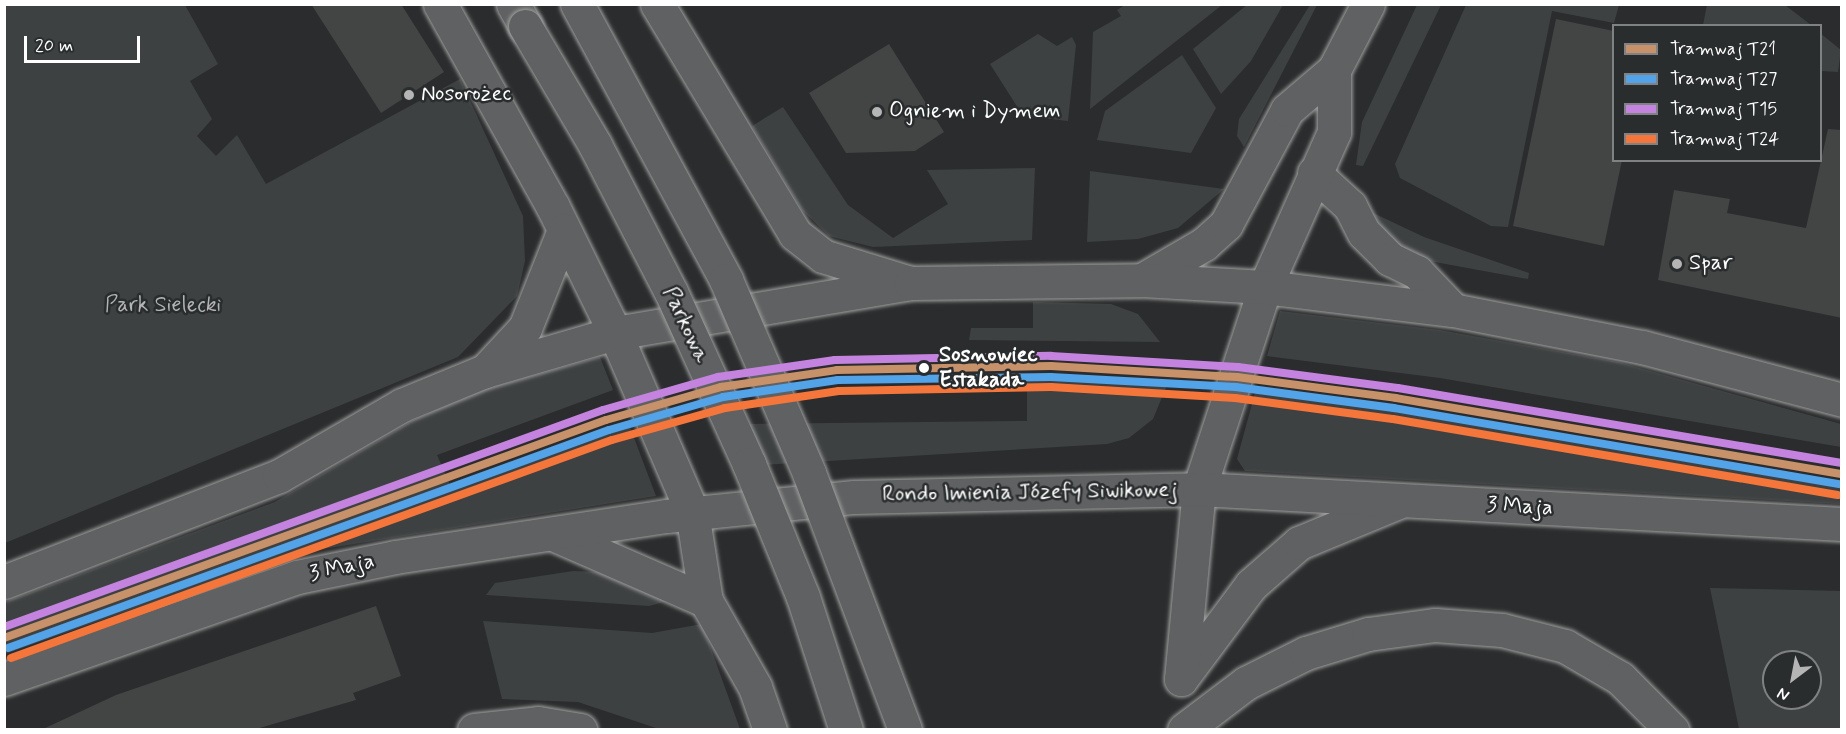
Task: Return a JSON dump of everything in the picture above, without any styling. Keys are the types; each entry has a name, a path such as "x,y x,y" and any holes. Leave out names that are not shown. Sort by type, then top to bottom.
{"street":[{"path":"440,4 564,230 615,333 692,512 706,601 755,687 770,729"},
{"path":"577,4 726,280 809,473 905,729"},
{"path":"657,4 795,234 823,255 911,283"},
{"path":"1142,280 1204,244 1226,224 1287,110 1334,70 1368,4"},
{"name":"Parkowa","path":"519,15 654,260 749,464 803,597 846,729"},
{"name":"Rondo Imienia Józefy Siwikowej","path":"692,512 949,492 1199,489 1265,287 1334,132 1334,70"},
{"path":"1314,173 1350,206 1364,233 1390,259 1417,272 1453,310"},
{"path":"485,371 525,328 564,230"},
{"path":"4,582 279,476 402,405 485,371 615,333 911,283 1142,280 1265,287 1453,310 1642,347 1842,400"},
{"path":"1179,729 1181,679 1199,489"},
{"name":"3 Maja","path":"1199,489 1842,524"},
{"path":"1181,679 1251,585 1299,543 1346,528 1401,501"},
{"name":"3 Maja","path":"4,679 297,577 692,512"},
{"path":"553,534 706,601"},
{"path":"1184,729 1246,683 1306,653 1368,634 1435,626 1502,630 1565,646 1620,678 1672,729"},
{"path":"474,729 538,723 580,729"}],"green space":[{"name":"Park Sielecki","path":"5,4 185,5 218,64 190,81 212,119 197,136 216,156 237,135 266,184 460,79 523,216 525,261 517,296 458,357 5,543"},
{"path":"1248,4 1283,5 1251,61 1221,94 1193,49"},
{"path":"1125,5 1222,5 1090,109 1093,32 1121,16 1117,10"},
{"path":"1310,5 1317,5 1244,147 1237,136 1239,119"},
{"path":"1417,5 1441,5 1363,166 1356,165 1362,122"},
{"path":"1466,5 1619,5 1614,23 1552,11 1508,227 1491,226 1400,178 1395,164"},
{"path":"1707,5 1785,5 1810,24 1703,24"},
{"path":"1038,34 1057,46 1072,37 1076,45 1068,121 1023,116 990,64"},
{"path":"1822,35 1841,50 1838,72 1822,71"},
{"path":"1182,55 1216,108 1191,153 1097,140 1105,111"},
{"path":"783,107 848,205 893,238 948,204 927,170 1035,168 1032,240 873,247 829,236 802,210 752,126"},
{"path":"1090,171 1224,189 1178,228 1138,239 1087,242"},
{"path":"1369,211 1424,237 1529,273 1528,279 1424,260 1396,244"},
{"path":"1033,302 1111,304 1138,314 1160,342 969,340 971,328 1033,328"},
{"path":"1280,311 1440,330 1618,362 1841,424 1841,447 1440,378 1267,356"},
{"path":"600,357 613,390 437,455 451,487 628,422 656,496 291,554 5,654 5,602 275,502 412,421 479,391"},
{"path":"1027,377 1169,380 1153,419 1129,438 1107,444 761,465 742,424 1027,421"},
{"path":"1256,389 1841,484 1841,504 1245,471 1237,459"},
{"path":"573,571 605,572 671,600 649,606 486,595 495,583"},
{"path":"1710,588 1841,591 1841,729 1739,729"},
{"path":"483,621 652,633 702,624 740,729 659,729 578,702 502,699"}],"building":[{"path":"311,4 401,4 444,72 381,113"},
{"path":"1556,19 1612,31 1612,162 1622,162 1604,246 1513,226"},
{"name":"Ogniem i Dymem","path":"889,44 944,132 915,151 846,153 809,93"},
{"path":"1828,129 1842,130 1842,318 1658,280 1674,190 1730,199 1727,213 1806,228"},
{"path":"376,606 401,676 353,693 356,700 256,729 43,729 116,695"}],"tram line":[{"name":"T15","path":"4,627 603,410 718,377 835,360 1051,356 1238,367 1398,388 1842,463"},
{"name":"T21","path":"4,638 606,420 721,387 837,370 1051,366 1237,377 1396,398 1842,474"},
{"name":"T27","path":"8,648 609,430 723,397 838,380 1051,377 1236,387 1394,408 1840,484"},
{"name":"T24","path":"11,658 612,440 725,408 839,391 1051,387 1235,398 1393,419 1838,495"}],"place":[{"name":"Nosorożec","path":"409,95"},
{"name":"Ogniem i Dymem","path":"877,112"},
{"name":"Spar","path":"1677,264"},
{"name":"Sosnowiec Estakada","path":"924,368"}]}
